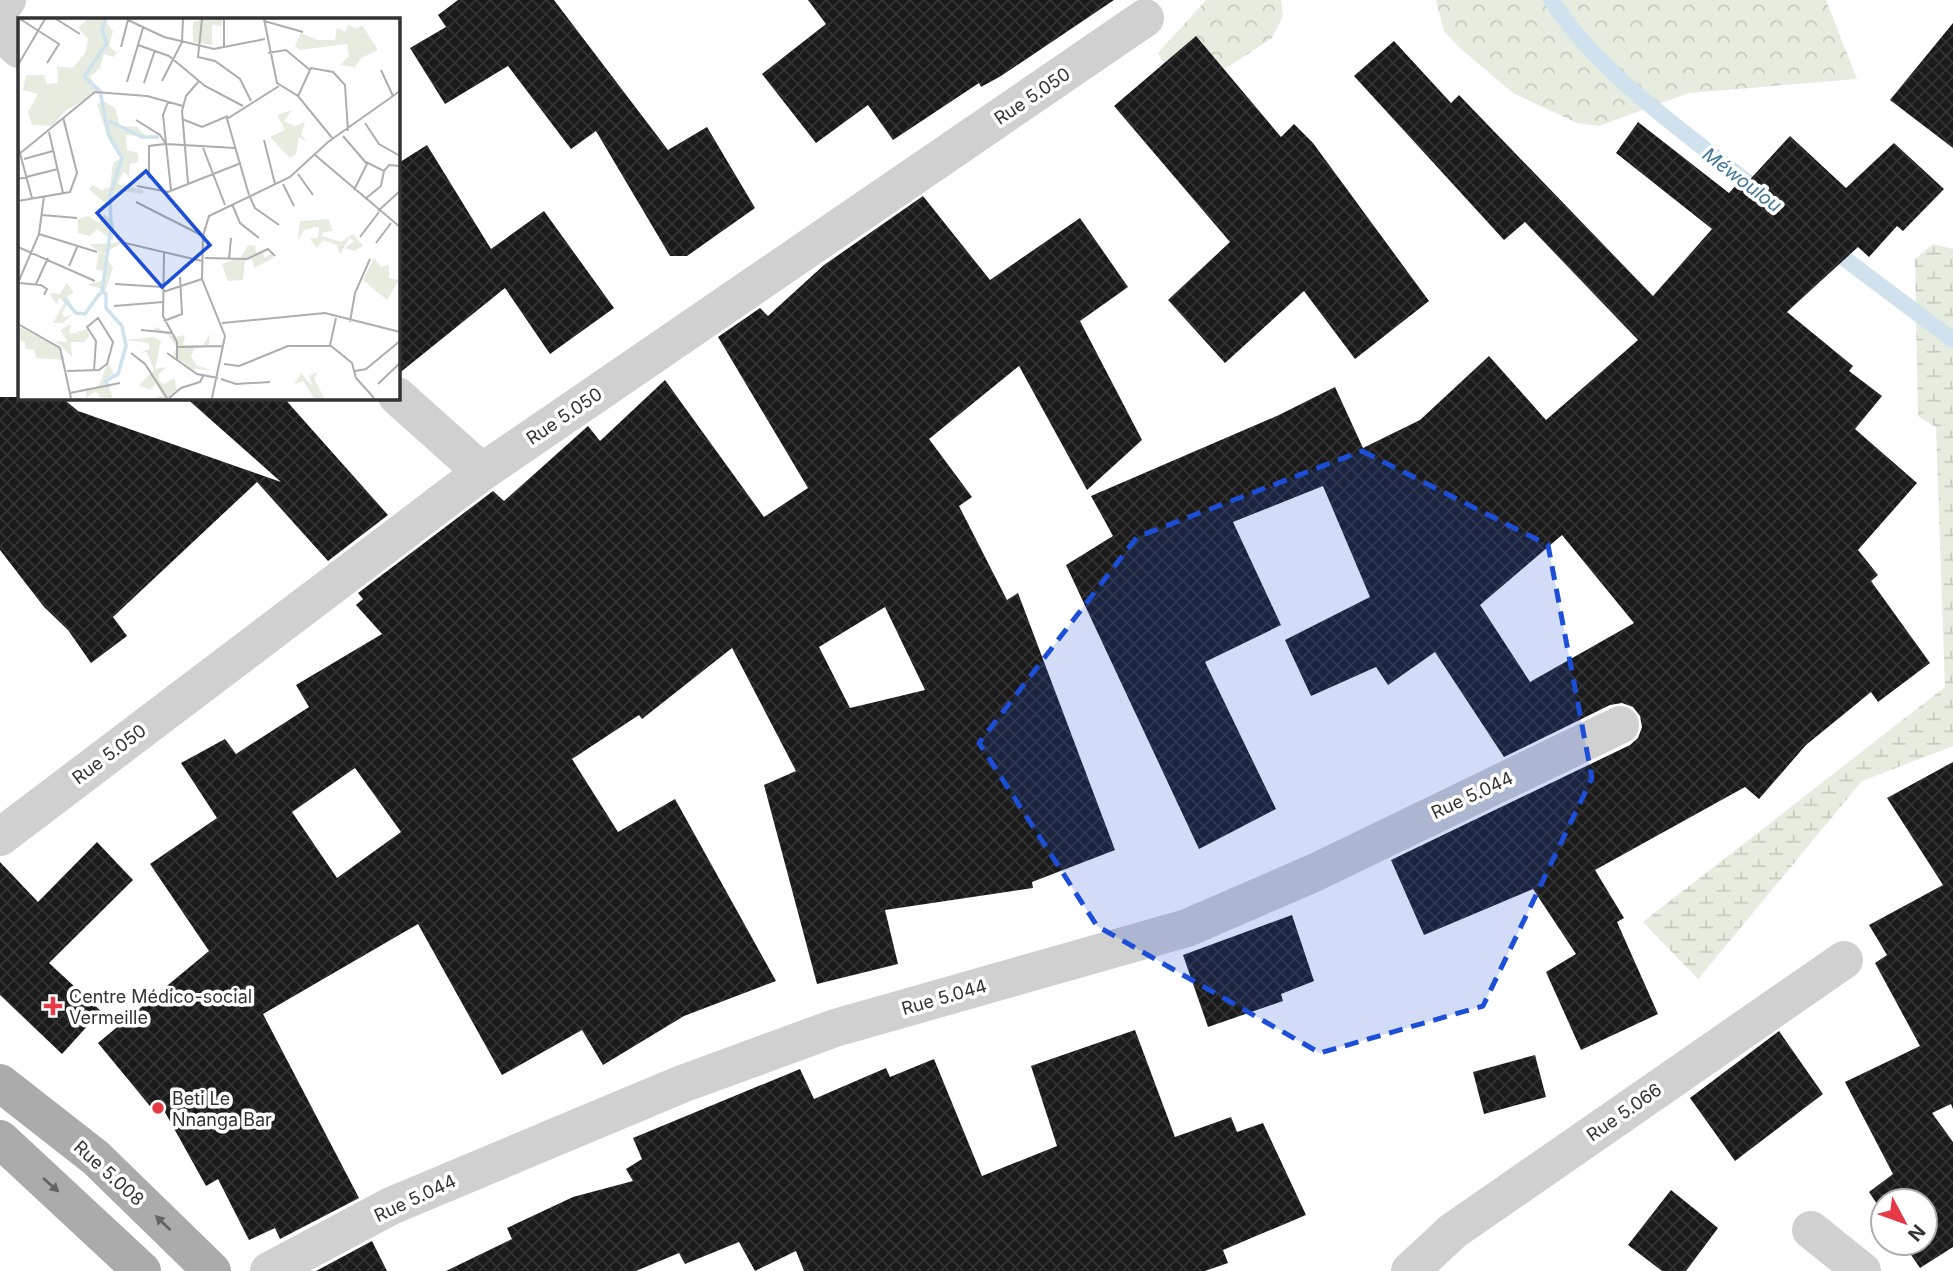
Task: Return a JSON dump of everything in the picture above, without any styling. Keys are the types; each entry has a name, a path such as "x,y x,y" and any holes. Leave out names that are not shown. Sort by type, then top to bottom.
{"main road":[{"name":"Rue 5.008","path":"0,1083 96,1158 212,1271"},
{"path":"0,1139 142,1271"}],"street":[{"path":"0,9 7,0"},
{"name":"Rue 5.050","path":"0,837 482,472 1145,18"},
{"path":"0,31 18,48"},
{"path":"399,398 482,472"},
{"name":"Rue 5.044","path":"269,1271 391,1206 682,1084 835,1028 1187,928 1316,872 1620,725"},
{"name":"Rue 5.066","path":"1410,1271 1453,1231 1844,960"},
{"path":"1811,1230 1862,1271"}],"highlighted area":[{"path":"1362,451 1548,545 1592,778 1483,1006 1320,1053 1097,926 979,743 1137,537"}],"green space":[{"path":"1206,0 1281,0 1283,16 1272,38 1214,76 1170,73 1158,53"},
{"path":"1436,0 1826,0 1857,79 1689,93 1599,126 1577,123 1513,93 1461,49 1444,31"},
{"path":"1933,244 1953,249 1953,746 1862,781 1698,979 1643,922 1945,687 1936,427 1918,416 1915,259"}],"building":[{"path":"458,0 554,0 668,150 707,127 755,208 687,256 670,256 596,131 571,149 508,66 445,104 410,48 446,27 438,15"},
{"path":"808,0 1114,0 1001,76 981,87 979,83 893,140 868,105 816,143 762,74 826,24"},
{"path":"1953,23 1953,148 1890,100"},
{"path":"1196,36 1281,137 1294,124 1313,143 1429,301 1355,359 1304,291 1225,363 1168,300 1230,242 1114,106"},
{"path":"1394,41 1451,103 1459,95 1653,296 1712,229 1616,153 1638,122 1729,193 1738,183 1743,187 1790,136 1846,188 1894,143 1944,189 1903,231 1897,226 1869,257 1858,247 1787,312 1853,366 1849,371 1882,396 1855,429 1917,483 1858,550 1878,575 1871,581 1930,663 1878,702 1871,692 1806,745 1759,799 1745,787 1595,870 1624,918 1617,922 1658,1014 1581,1050 1546,972 1576,954 1533,889 1424,935 1391,860 1630,745 1638,738 1642,727 1640,716 1633,707 1622,703 1610,705 1504,757 1435,652 1388,685 1376,667 1311,696 1285,640 1370,597 1323,486 1233,522 1281,625 1205,662 1276,809 1199,849 1066,565 1113,536 1091,496 1279,415 1335,387 1363,448 1420,420 1489,356 1546,420 1638,340 1525,222 1504,240 1354,76","holes":["1562,535 1634,623 1530,682 1480,605"]},
{"path":"427,145 491,249 544,211 614,308 550,354 505,288 399,373 399,163"},
{"path":"923,196 990,280 1080,218 1128,287 1080,321 1142,440 1087,490 1019,366 929,439 972,497 959,506 1007,600 1018,593 1115,850 1032,882 1033,888 885,910 898,964 817,984 764,785 796,771 732,648 642,719 639,715 572,759 618,832 675,799 776,981 684,1016 603,1065 582,1030 502,1075 418,924 263,1014 359,1198 280,1239 275,1228 249,1240 218,1179 206,1186 161,1105 154,1111 98,1043 209,951 150,864 217,818 181,763 225,739 236,754 309,707 296,685 382,634 356,605 363,599 358,593 493,491 504,501 588,426 600,441 665,380 764,517 808,488 718,337 760,308 768,316 824,265","holes":["885,607 925,690 850,708 819,647","355,768 401,832 337,878 292,812"]},
{"path":"0,397 63,399 78,411 281,482 187,399 285,399 388,515 328,561 257,482 113,617 127,636 91,663 68,630 44,607 0,550"},
{"path":"1953,762 1953,1109 1951,1104 1932,1113 1953,1142 1953,1247 1939,1256 1939,1187 1876,1187 1893,1174 1845,1082 1920,1046 1875,963 1887,955 1869,925 1943,885 1887,798"},
{"path":"97,842 133,880 49,963 101,1011 62,1054 0,995 0,862 38,902"},
{"path":"1292,915 1314,981 1281,994 1283,1001 1208,1027 1183,955"},
{"path":"1135,1030 1175,1137 1231,1117 1237,1132 1263,1123 1306,1215 1223,1250 1228,1263 1205,1271 804,1271 796,1251 755,1271 739,1242 685,1264 679,1253 636,1271 446,1271 512,1239 507,1228 573,1197 633,1181 626,1169 642,1159 633,1138 800,1069 814,1099 886,1068 890,1077 934,1059 982,1176 1057,1146 1031,1066"},
{"path":"1779,1031 1823,1094 1735,1161 1690,1098"},
{"path":"1535,1055 1546,1097 1484,1114 1473,1072"},
{"path":"1671,1190 1718,1228 1686,1271 1662,1271 1628,1245"},
{"path":"372,1241 387,1271 316,1271"},
{"path":"1913,1257 1937,1257 1920,1268"}],"waterway":[{"name":"Méwoulou","path":"1551,0 1572,29 1622,81 1762,194"},
{"name":"Méwoulou","path":"1829,247 1953,340"}],"place":[{"name":"Centre Médico-social Vermeille","path":"53,1006"},
{"name":"Beti Le Nnanga Bar","path":"158,1108"}]}
